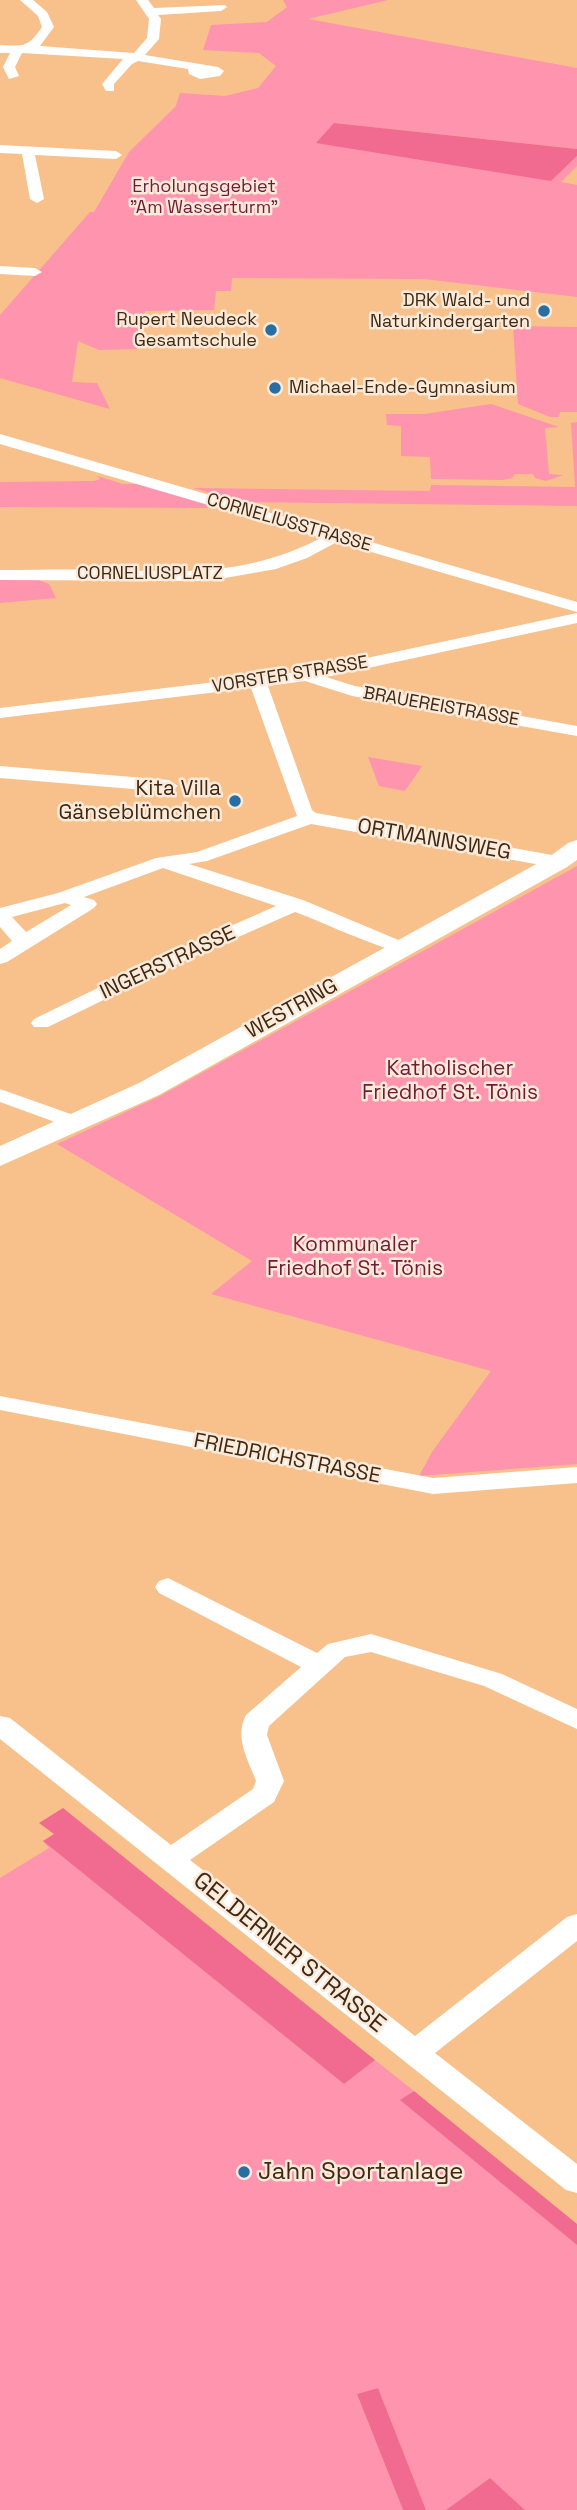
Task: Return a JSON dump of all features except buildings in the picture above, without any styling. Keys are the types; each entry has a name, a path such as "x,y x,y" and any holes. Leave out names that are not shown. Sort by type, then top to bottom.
{"street":[{"path":"13,76 9,67 23,49 38,41 48,27 43,14 26,0"},
{"path":"110,88 108,84 128,61 137,57 153,39 155,19 142,0"},
{"path":"151,12 221,7"},
{"path":"0,49 137,57 197,69"},
{"path":"0,149 116,155"},
{"path":"28,150 37,199"},
{"path":"0,270 35,272"},
{"name":"CORNELIUSSTRASSE","path":"0,439 577,607"},
{"name":"CORNELIUSPLATZ","path":"0,575 75,573 154,578 223,577 276,565 335,537"},
{"name":"VORSTER STRASSE","path":"0,713 306,676 577,618"},
{"name":"BRAUEREISTRASSE","path":"306,676 352,691 577,731"},
{"path":"258,682 303,812 310,818"},
{"path":"0,772 169,786"},
{"name":"ORTMANNSWEG","path":"163,862 200,857 310,818 568,855"},
{"name":"WESTRING","path":"0,1157 149,1088 568,855"},
{"path":"24,942 0,915 65,897 163,862 296,904 401,948"},
{"path":"0,958 87,904 65,897"},
{"name":"INGERSTRASSE","path":"41,1023 179,956 296,904"},
{"path":"0,1095 74,1123"},
{"name":"FRIEDRICHSTRASSE","path":"0,1403 433,1486 577,1475"},
{"path":"168,1587 319,1665"},
{"path":"172,1859 264,1795 270,1781 253,1735 256,1722 337,1650 370,1643 493,1680 577,1720"},
{"name":"GELDERNER STRASSE","path":"0,1725 577,2181"},
{"path":"414,2053 577,1925"}],"green space":[{"name":"Erholungsgebiet \"Am Wasserturm\"","path":"283,0 388,0 308,19 577,68 577,149 334,123 551,181 577,156 577,166 561,182 577,185 577,297 424,279 232,278 231,291 216,291 214,310 145,311 137,349 99,350 78,341 72,382 97,383 110,409 0,378 0,315 90,212 94,212 129,152 176,106 180,93 225,96 258,88 276,66 259,53 203,50 211,25 267,22 287,7"},
{"path":"513,326 577,327 577,412 560,412 559,417 550,417 518,404"},
{"path":"491,404 559,427 545,428 549,474 563,475 546,481 535,478 533,474 515,474 512,478 503,480 431,479 430,457 401,456 401,426 387,425 386,414 424,414"},
{"path":"577,422 577,506 241,502 193,488 430,491 431,485 575,487 571,423"},
{"path":"97,476 123,484 144,484 219,508 0,507 0,482 94,481 100,479"},
{"path":"36,579 49,584 56,598 0,603 0,580"},
{"path":"368,757 422,766 405,791 379,786"},
{"name":"Katholischer Friedhof St. Tönis","path":"577,866 577,1464 419,1476 432,1452 491,1371 211,1294 252,1261 57,1144 160,1096"},
{"name":"Jahn Sportanlage","path":"43,1841 344,2084 375,2060 414,2091 401,2100 577,2245 577,2510 525,2510 490,2478 446,2510 426,2510 378,2388 357,2394 403,2510 0,2510 0,1878 49,1848"}],"shaded area":[{"path":"334,123 577,149 577,156 551,181 316,143"},
{"path":"63,1808 375,2060 344,2084 43,1841 54,1834 39,1823"},
{"path":"414,2091 577,2224 577,2245 400,2100"},
{"path":"378,2388 426,2510 403,2510 357,2394"},
{"path":"490,2478 525,2510 446,2510"}],"place":[{"name":"DRK Wald- und Naturkindergarten","path":"544,311"},
{"name":"Rupert Neudeck Gesamtschule","path":"271,330"},
{"name":"Michael-Ende-Gymnasium","path":"275,388"},
{"name":"Kita Villa Gänseblümchen","path":"235,801"},
{"name":"Jahn Sportanlage","path":"244,2172"}],"park label":[{"name":"Kommunaler Friedhof St. Tönis","path":"355,1257"}]}
